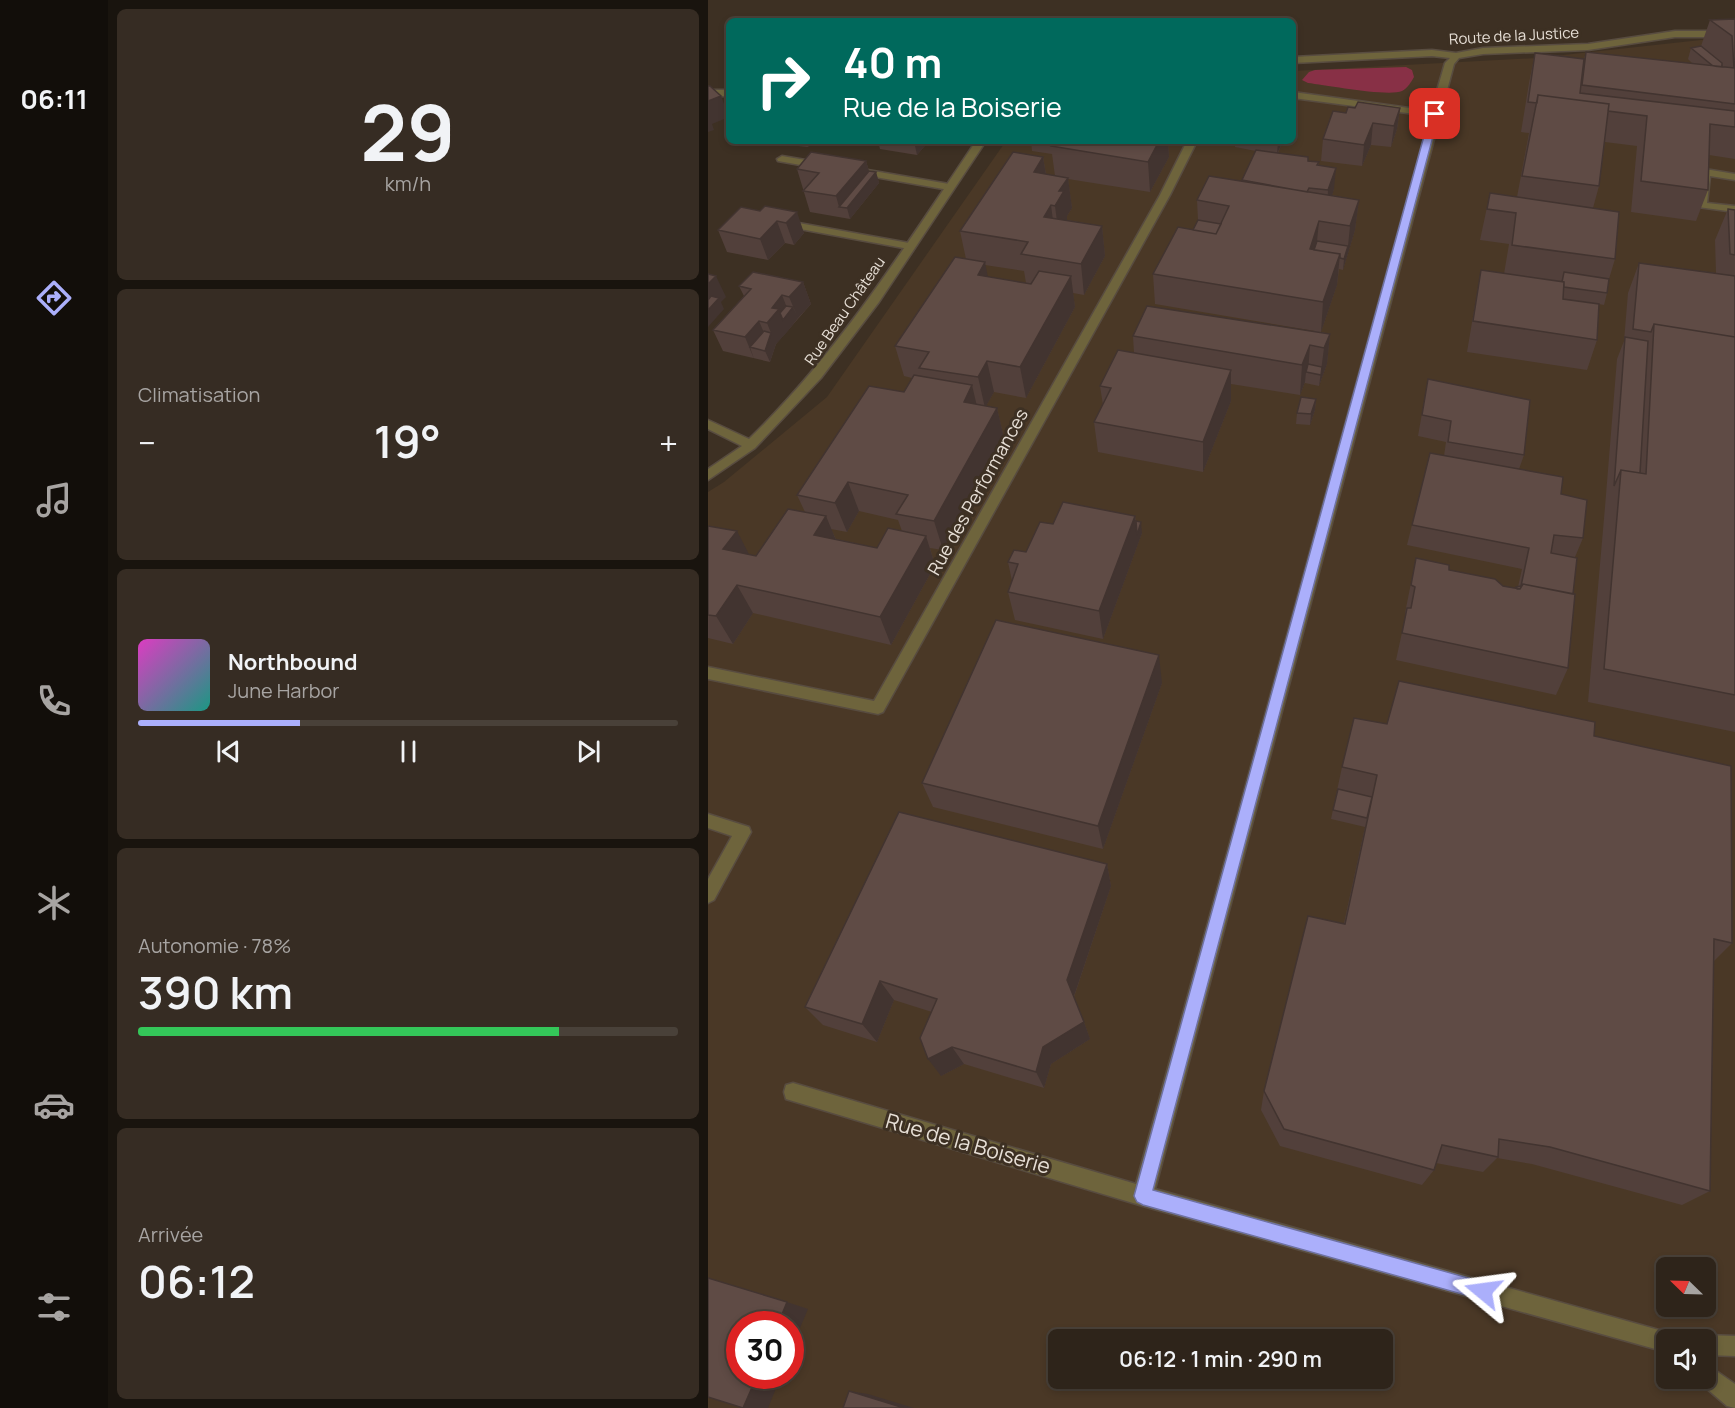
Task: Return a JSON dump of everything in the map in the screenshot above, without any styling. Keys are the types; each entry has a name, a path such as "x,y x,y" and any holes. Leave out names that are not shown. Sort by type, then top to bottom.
{"street":[{"name":"Route de la Justice","path":"1296,60 1432,53 1456,56 1483,51 1588,47 1675,34 1735,34"},
{"path":"1143,1196 1435,114 1450,63 1456,56"},
{"path":"708,93 726,93"},
{"path":"1296,95 1435,114"},
{"name":"Rue Beau Château","path":"708,475 751,445 795,402 833,358 979,144"},
{"name":"Rue des Performances","path":"708,673 878,708 1160,205 1190,144"},
{"path":"782,159 838,168"},
{"path":"849,170 950,187"},
{"path":"1735,177 1705,172 1702,205 1735,209"},
{"path":"769,221 909,246"},
{"path":"708,424 751,445"},
{"path":"708,821 743,832 708,895"},
{"name":"Rue de la Boiserie","path":"794,1092 1143,1196 1656,1340"},
{"path":"1716,1345 1735,1346"},
{"path":"1716,1383 1735,1398"}],"shaded area":[{"path":"1701,40 1735,40 1735,1408 708,1408 708,492 724,482 827,397 1004,144 1296,144 1296,71 1536,58"},
{"path":"1406,67 1412,70 1414,77 1406,88 1395,92 1356,90 1308,83 1302,80 1309,72 1315,70"}],"building":[{"path":"1735,19 1735,104 1582,85 1586,52 1734,68 1732,36 1710,20"},
{"path":"1701,46 1722,63 1722,67 1713,66 1691,48"},
{"path":"1535,53 1584,59 1580,93 1735,111 1735,127 1710,124 1708,190 1641,181 1647,116 1608,111 1609,104 1538,95 1537,103 1528,102"},
{"path":"708,86 710,86 721,96 708,101"},
{"path":"1538,95 1609,104 1599,186 1522,176"},
{"path":"1358,102 1400,108 1394,126 1373,123 1364,145 1323,139 1333,111 1346,113 1348,107 1355,108"},
{"path":"1052,144 1157,144 1148,162 1051,146"},
{"path":"1256,150 1308,157 1308,161 1319,162 1317,165 1336,168 1328,190 1309,188 1307,192 1242,180"},
{"path":"811,152 866,161 836,196 803,191 819,173 797,169"},
{"path":"1013,152 1043,157 1034,172 1068,178 1059,191 1064,191 1055,206 1051,205 1044,217 1102,226 1081,264 1021,254 1028,242 960,231"},
{"path":"869,171 876,172 847,208 839,207"},
{"path":"1209,176 1359,200 1350,226 1319,221 1310,249 1340,254 1323,302 1153,274 1178,227 1216,234 1229,206 1197,200"},
{"path":"1490,193 1619,212 1615,259 1512,245 1516,213 1487,209"},
{"path":"765,206 797,212 786,223 777,221 760,239 718,230 741,207 760,211"},
{"path":"1728,209 1735,210 1735,255 1730,254"},
{"path":"1198,220 1221,224 1216,234 1193,230"},
{"path":"1317,241 1348,246 1344,259 1340,258 1340,254 1314,250"},
{"path":"955,257 985,262 978,275 1031,284 1039,271 1071,276 1020,367 987,361 978,377 919,368 929,352 895,346"},
{"path":"1639,263 1735,276 1735,337 1654,324 1651,332 1633,329"},
{"path":"1481,270 1564,282 1563,299 1599,304 1597,340 1473,321"},
{"path":"753,272 803,282 789,297 782,295 772,308 779,309 767,323 759,321 745,337 713,330 751,289 739,286"},
{"path":"1564,272 1609,279 1607,293 1564,287 1564,282 1562,282"},
{"path":"708,274 716,276 708,284"},
{"path":"711,296 719,298 708,310 708,300"},
{"path":"786,306 793,307 783,320 780,313"},
{"path":"1147,306 1330,334 1324,348 1310,345 1302,365 1133,336"},
{"path":"1654,324 1735,337 1735,695 1604,669 1621,470 1646,474"},
{"path":"764,331 771,333 765,351 750,347"},
{"path":"1625,337 1648,341 1640,473 1621,470 1614,486"},
{"path":"1118,350 1231,370 1203,442 1094,422 1111,388 1100,386"},
{"path":"1308,364 1322,367 1321,375 1306,372"},
{"path":"914,375 972,385 964,402 997,408 934,521 896,514 908,495 848,482 835,503 797,495 869,386 904,392"},
{"path":"1428,379 1530,400 1524,455 1448,442 1451,421 1422,415"},
{"path":"1301,397 1316,399 1311,414 1297,413"},
{"path":"1430,453 1563,477 1561,494 1587,500 1583,538 1554,535 1551,553 1577,558 1573,594 1523,584 1520,589 1517,589 1516,587 1521,586 1529,548 1412,525"},
{"path":"1063,502 1135,516 1099,611 1008,592 1018,564 1008,562 1014,550 1026,552 1040,522 1053,524"},
{"path":"788,509 826,516 814,535 877,548 888,528 926,536 880,617 737,585 716,616 708,615 708,526 737,531 723,549 756,556"},
{"path":"1136,521 1141,522 1137,535"},
{"path":"1416,558 1449,565 1449,570 1495,579 1503,586 1520,589 1523,584 1575,594 1568,668 1402,633 1407,608 1411,608 1415,587 1411,585"},
{"path":"996,620 1159,655 1098,826 922,783"},
{"path":"1399,681 1595,722 1594,736 1731,766 1732,943 1714,939 1710,1191 1550,1147 1499,1139 1498,1157 1442,1145 1434,1170 1284,1129 1264,1091 1308,916 1345,924 1377,775 1342,767 1354,718 1387,724"},
{"path":"1338,789 1372,797 1367,818 1333,810"},
{"path":"899,812 1107,864 1067,980 1084,1022 1043,1047 1036,1072 952,1047 928,1059 920,1038 937,999 880,981 862,1024 805,1007"},
{"path":"708,1278 787,1302 783,1311 726,1311 726,1389 751,1389 743,1408 708,1397"},
{"path":"849,1391 904,1408 843,1408"}],"route":[{"path":"1435,114 1143,1196 1483,1291"}]}
